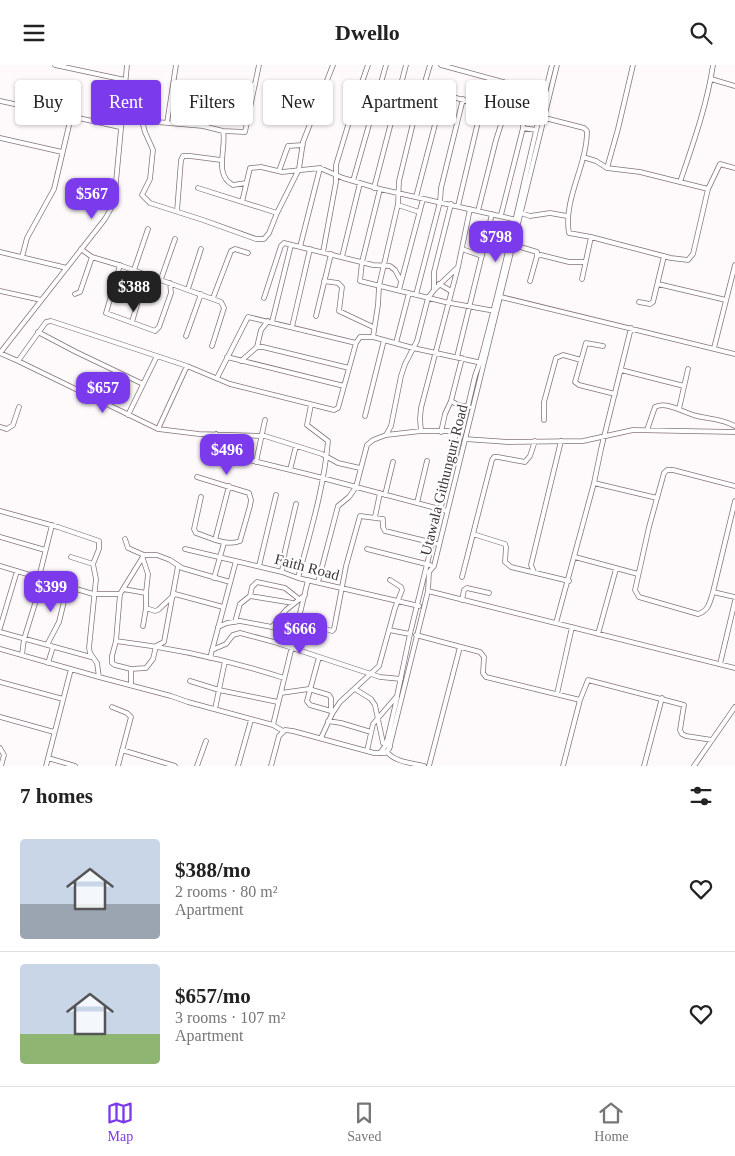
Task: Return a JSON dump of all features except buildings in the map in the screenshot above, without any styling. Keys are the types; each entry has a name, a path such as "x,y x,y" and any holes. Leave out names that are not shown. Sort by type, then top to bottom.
{"street":[{"path":"55,65 125,80 128,65"},
{"path":"167,123 176,65"},
{"path":"161,123 204,126 243,133 247,131 259,65"},
{"path":"327,80 333,65"},
{"path":"324,252 338,156 368,65"},
{"path":"353,181 386,65"},
{"path":"374,188 406,65"},
{"path":"426,80 430,65"},
{"path":"441,65 496,80"},
{"path":"548,94 552,65"},
{"name":"Utawala Githunguri Road","path":"548,94 557,65"},
{"path":"607,168 633,65"},
{"path":"680,182 691,150 711,79 713,65"},
{"path":"711,79 735,86"},
{"path":"204,126 215,83 254,85"},
{"path":"456,97 466,100"},
{"path":"416,295 440,202 441,188 463,99"},
{"path":"0,101 15,104"},
{"path":"81,119 120,127 114,203 104,219 0,353 158,429 216,435 262,435 322,454 338,463 360,468"},
{"path":"548,119 586,130 587,136 583,157 567,216 569,233 680,260 691,258 704,213 708,189 720,164 735,168"},
{"path":"22,257 27,238 54,189 69,125"},
{"path":"143,125 152,150 150,179 142,195 150,203 256,239 264,239 299,169 303,145 310,125"},
{"path":"373,337 379,286 398,205 398,181 413,125"},
{"path":"416,197 435,125"},
{"path":"458,206 477,125"},
{"path":"478,211 501,125"},
{"path":"501,215 523,125"},
{"path":"380,189 359,280 428,298 495,311 538,125"},
{"name":"Utawala Githunguri Road","path":"388,746 428,591 429,572 434,566 465,439 466,425 473,408 495,311 501,297 514,245 517,220 521,213 543,125"},
{"path":"523,128 536,130"},
{"path":"224,131 221,160 226,179 228,183 233,185 246,183"},
{"path":"0,138 62,152"},
{"path":"279,171 288,146 303,145"},
{"path":"177,211 182,157 190,155 221,160"},
{"path":"583,157 596,161 607,168 640,172 708,189"},
{"path":"242,202 249,170 253,167 279,171 320,168 374,188 517,220"},
{"path":"300,247 320,168"},
{"path":"342,257 360,183"},
{"path":"198,188 277,213"},
{"path":"399,290 424,199"},
{"path":"434,290 434,272 451,204"},
{"path":"398,205 419,212"},
{"path":"421,431 422,407 458,267 470,209"},
{"path":"521,213 530,215 550,213 567,216"},
{"path":"441,432 445,414 451,401 469,306 492,214"},
{"path":"134,270 148,229"},
{"path":"582,279 591,237"},
{"path":"161,279 175,239"},
{"path":"264,298 280,246 284,243 392,268 401,281"},
{"path":"241,361 257,347 261,330 270,321 291,245"},
{"path":"514,245 537,252 530,281"},
{"path":"80,249 92,257 161,279 221,302 224,308 212,345"},
{"path":"188,289 201,249"},
{"path":"213,298 231,251 235,249 248,253"},
{"path":"292,327 310,249"},
{"path":"462,249 482,256"},
{"path":"0,252 67,267"},
{"path":"316,317 331,254"},
{"path":"537,256 541,255 568,262 585,262"},
{"path":"639,301 652,303 664,256"},
{"path":"75,294 80,292 92,257"},
{"path":"120,265 105,312 152,331 157,330 171,293 170,283"},
{"path":"714,348 735,265"},
{"path":"386,435 390,426 405,364 413,347 428,298 439,284 458,267"},
{"path":"132,322 146,274"},
{"path":"324,281 341,285 339,311 373,327"},
{"path":"439,284 451,291"},
{"path":"658,284 726,300"},
{"path":"0,291 41,301"},
{"path":"396,343 409,293"},
{"path":"186,336 201,294"},
{"path":"501,297 735,354"},
{"path":"217,378 248,317 356,343"},
{"path":"18,361 38,331 46,322 51,321 187,366 238,387 337,410 356,343 360,337 373,337 482,363 467,407 466,425 462,431 447,482 416,606 387,753"},
{"path":"556,623 594,483 631,328"},
{"path":"38,331 102,365 143,383"},
{"path":"365,416 384,340"},
{"path":"603,346 586,343 576,382 616,394"},
{"path":"257,347 349,368"},
{"path":"544,420 544,401 556,358 563,355 581,360"},
{"path":"128,415 157,356"},
{"path":"227,357 344,386"},
{"path":"158,429 187,366"},
{"path":"679,409 688,369"},
{"path":"622,370 684,386"},
{"path":"451,401 458,405 473,408"},
{"path":"298,578 327,458 328,441 307,425 311,405"},
{"path":"647,430 655,407 660,405 679,409 696,416 720,419 735,426"},
{"path":"0,427 7,429 13,425 19,407"},
{"path":"256,462 265,420"},
{"path":"318,582 338,506 356,487 368,443 386,435 421,431 462,431"},
{"path":"465,439 508,442 583,441 626,431 735,432"},
{"path":"216,435 231,454 447,511"},
{"path":"462,577 492,460 494,457 498,457 525,462 530,456 535,441"},
{"path":"534,572 532,565 561,441"},
{"path":"290,470 296,446"},
{"path":"417,503 427,461"},
{"path":"385,495 393,462"},
{"path":"735,486 667,470 662,478 634,590 639,597 698,614 705,612 713,592 735,501"},
{"path":"197,477 249,493 251,500 242,539 237,543 224,543 196,533 194,529 201,497"},
{"path":"594,483 657,498"},
{"path":"215,540 229,486"},
{"path":"376,517 380,493"},
{"path":"259,566 276,495"},
{"path":"282,572 296,504"},
{"path":"0,511 52,525 99,541 94,564 96,573 89,648 91,657"},
{"path":"298,626 320,627 332,631 334,629 358,517 363,515 381,518 384,520 383,527 385,531 438,544"},
{"path":"22,655 24,639 41,577 45,550 52,525"},
{"path":"473,534 505,544 507,565 568,581"},
{"path":"0,537 45,550"},
{"path":"125,539 128,548 143,557 157,555 170,560 178,566 230,582"},
{"path":"214,577 224,543"},
{"name":"Faith Road","path":"185,549 259,566 308,581 424,607"},
{"path":"367,549 434,566"},
{"path":"72,557 94,564"},
{"path":"143,557 120,594 112,663 131,669 146,668 153,659 156,646"},
{"path":"143,557 148,571 143,626"},
{"path":"575,557 638,574"},
{"path":"210,658 236,561"},
{"path":"0,566 95,594 120,594"},
{"path":"156,646 163,643 166,639 178,566"},
{"path":"598,634 616,569"},
{"path":"17,571 0,630 24,639 91,657 97,663 99,677"},
{"path":"273,725 308,581"},
{"path":"321,738 331,713 340,702 379,666 402,588 390,581"},
{"path":"235,622 240,604 250,596 252,587 257,582 285,588 299,599"},
{"path":"47,645 59,622 68,585"},
{"path":"462,600 464,590 467,588 489,593"},
{"path":"123,589 146,593"},
{"path":"428,591 735,668"},
{"path":"713,592 735,599 720,664"},
{"path":"146,608 158,610 164,606 172,595 179,594 223,607"},
{"path":"218,627 235,622 272,627 293,603 304,595"},
{"path":"250,596 293,603"},
{"path":"557,694 572,627"},
{"path":"389,630 410,634"},
{"path":"212,650 226,644 237,633 292,648 372,674 390,679 401,679"},
{"path":"416,635 483,655 482,673 486,677 580,700"},
{"path":"116,641 156,646 225,661 284,677"},
{"path":"48,663 52,647"},
{"path":"429,766 460,647"},
{"path":"0,649 273,725 283,731 293,731 380,754 387,753 398,760 424,766"},
{"path":"319,657 309,689 308,704 331,713"},
{"path":"215,709 225,661"},
{"path":"46,766 71,669"},
{"path":"131,669 131,685"},
{"path":"563,766 580,700 588,680 684,705 680,730 682,734 712,740"},
{"path":"190,681 219,691 278,702"},
{"path":"0,682 64,699"},
{"path":"281,693 309,689 330,696 331,713"},
{"path":"355,689 374,702 383,743 388,746"},
{"path":"367,751 373,724 397,696"},
{"path":"644,766 662,698"},
{"path":"112,707 127,713 131,717 118,766"},
{"path":"694,766 735,707"},
{"path":"0,717 54,732"},
{"path":"238,766 251,720"},
{"path":"328,721 371,732"},
{"path":"271,766 279,736 283,731"},
{"path":"197,766 206,741"},
{"path":"380,754 388,746"},
{"path":"0,748 4,755 1,766"},
{"path":"122,750 174,766"},
{"path":"48,758 75,766"}]}
